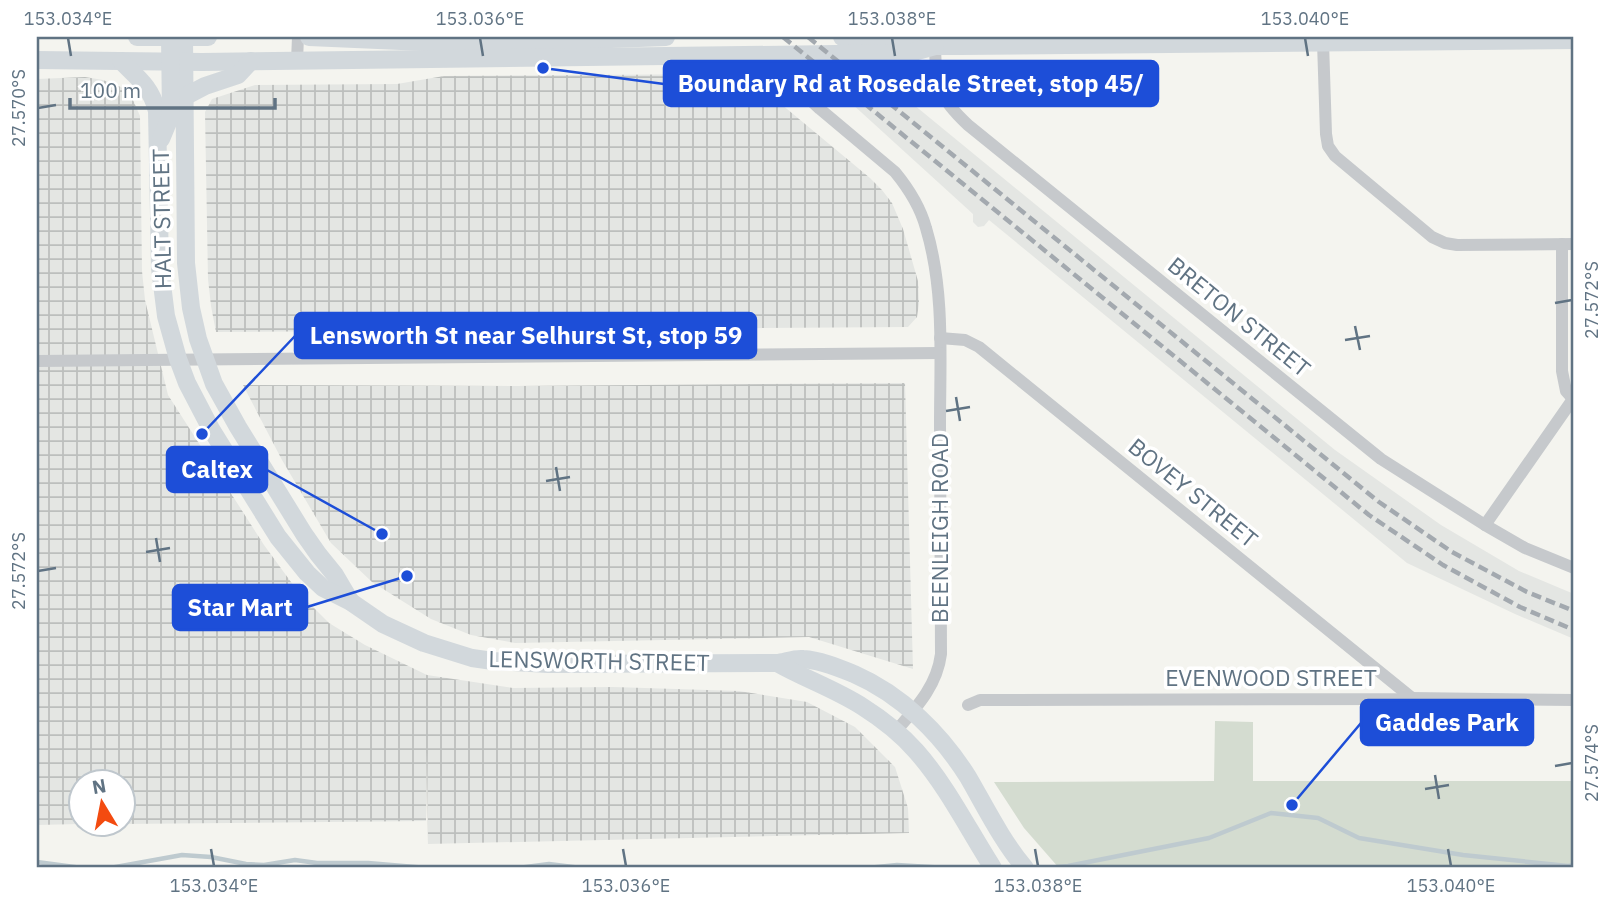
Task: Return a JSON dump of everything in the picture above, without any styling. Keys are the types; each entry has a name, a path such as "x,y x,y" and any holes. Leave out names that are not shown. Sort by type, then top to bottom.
{"main road":[{"path":"137,37 208,37"},
{"name":"HALT STREET","path":"170,37 184,97 187,276 192,317 204,359"},
{"name":"HALT STREET","path":"178,359 166,316 161,282 158,145 171,115 177,62 184,37"},
{"path":"309,37 470,44 666,37"},
{"path":"842,37 935,41 1324,43 1574,40"},
{"path":"37,60 177,62 910,53 935,41"},
{"path":"763,55 780,87 805,95"},
{"path":"121,61 144,83 153,98 158,117 158,145"},
{"path":"184,97 205,86 238,75 251,61"},
{"name":"LENSWORTH STREET","path":"178,359 211,429 278,537 323,588 351,602 383,624 424,643 493,662 777,663 802,659 844,670 878,686 913,711"},
{"name":"LENSWORTH STREET","path":"204,359 238,428 303,534 335,575 351,602"},
{"name":"LENSWORTH STREET","path":"777,663 845,696 896,731"},
{"path":"913,711 953,756 1025,868"},
{"path":"896,731 929,766 993,868"}],"street":[{"path":"297,61 298,37"},
{"name":"BRETON STREET","path":"935,41 936,75 941,92 948,106 968,125 1381,459 1525,548 1574,568"},
{"path":"1324,43 1328,146 1335,156 1432,237 1458,245 1568,244 1562,371 1566,391 1574,399 1485,525"},
{"name":"BEENLEIGH ROAD","path":"805,95 895,172 917,204 926,226 935,267 940,338 941,654 932,684 896,731"},
{"name":"BOVEY STREET","path":"940,338 965,341 979,347 1412,698"},
{"path":"37,361 940,353"},
{"name":"EVENWOOD STREET","path":"968,705 980,700 1574,699"}],"shaded area":[{"path":"857,61 1335,450 1441,525 1519,571 1574,594 1574,639 1407,563 989,220 984,226 978,227 973,222 973,214 806,62"},
{"path":"735,74 769,94 870,178 892,203 903,229 918,281 917,317 908,327 216,332 208,279 205,112 212,99 255,85 397,84 444,76"},
{"path":"85,77 103,80 121,87 133,100 140,116 142,271 145,300 168,395 264,545 299,593 329,623 365,645 427,675 513,688 613,687 739,691 807,702 855,727 895,767 908,808 909,833 428,844 427,751 426,821 136,824 136,768 66,768 66,824 37,825 37,79"},
{"path":"905,383 913,669 809,637 515,643 471,635 431,619 372,582 331,543 282,460 243,385 516,386"},
{"path":"1215,721 1253,722 1253,781 1574,781 1574,868 1059,868 1024,828 994,782 1214,781"}],"waterway":[{"path":"1047,868 1209,838 1271,813 1318,818 1359,838 1463,855 1574,865"},
{"path":"37,862 82,868 110,868 182,855 264,865 295,860 427,868"},
{"path":"518,868 549,864 581,868"},
{"path":"867,868 897,865 947,868"},
{"path":"718,868 740,868"}],"railway":[{"path":"783,37 1369,515 1443,565 1520,607 1574,630"},
{"path":"808,37 1379,502 1452,552 1527,592 1574,611"}],"place":[{"name":"Boundary Rd at Rosedale Street, stop 45/","path":"543,68"},
{"name":"Lensworth St near Selhurst St, stop 59","path":"202,434"},
{"name":"Caltex","path":"382,534"},
{"name":"Star Mart","path":"407,576"},
{"name":"Gaddes Park","path":"1292,805"}]}
